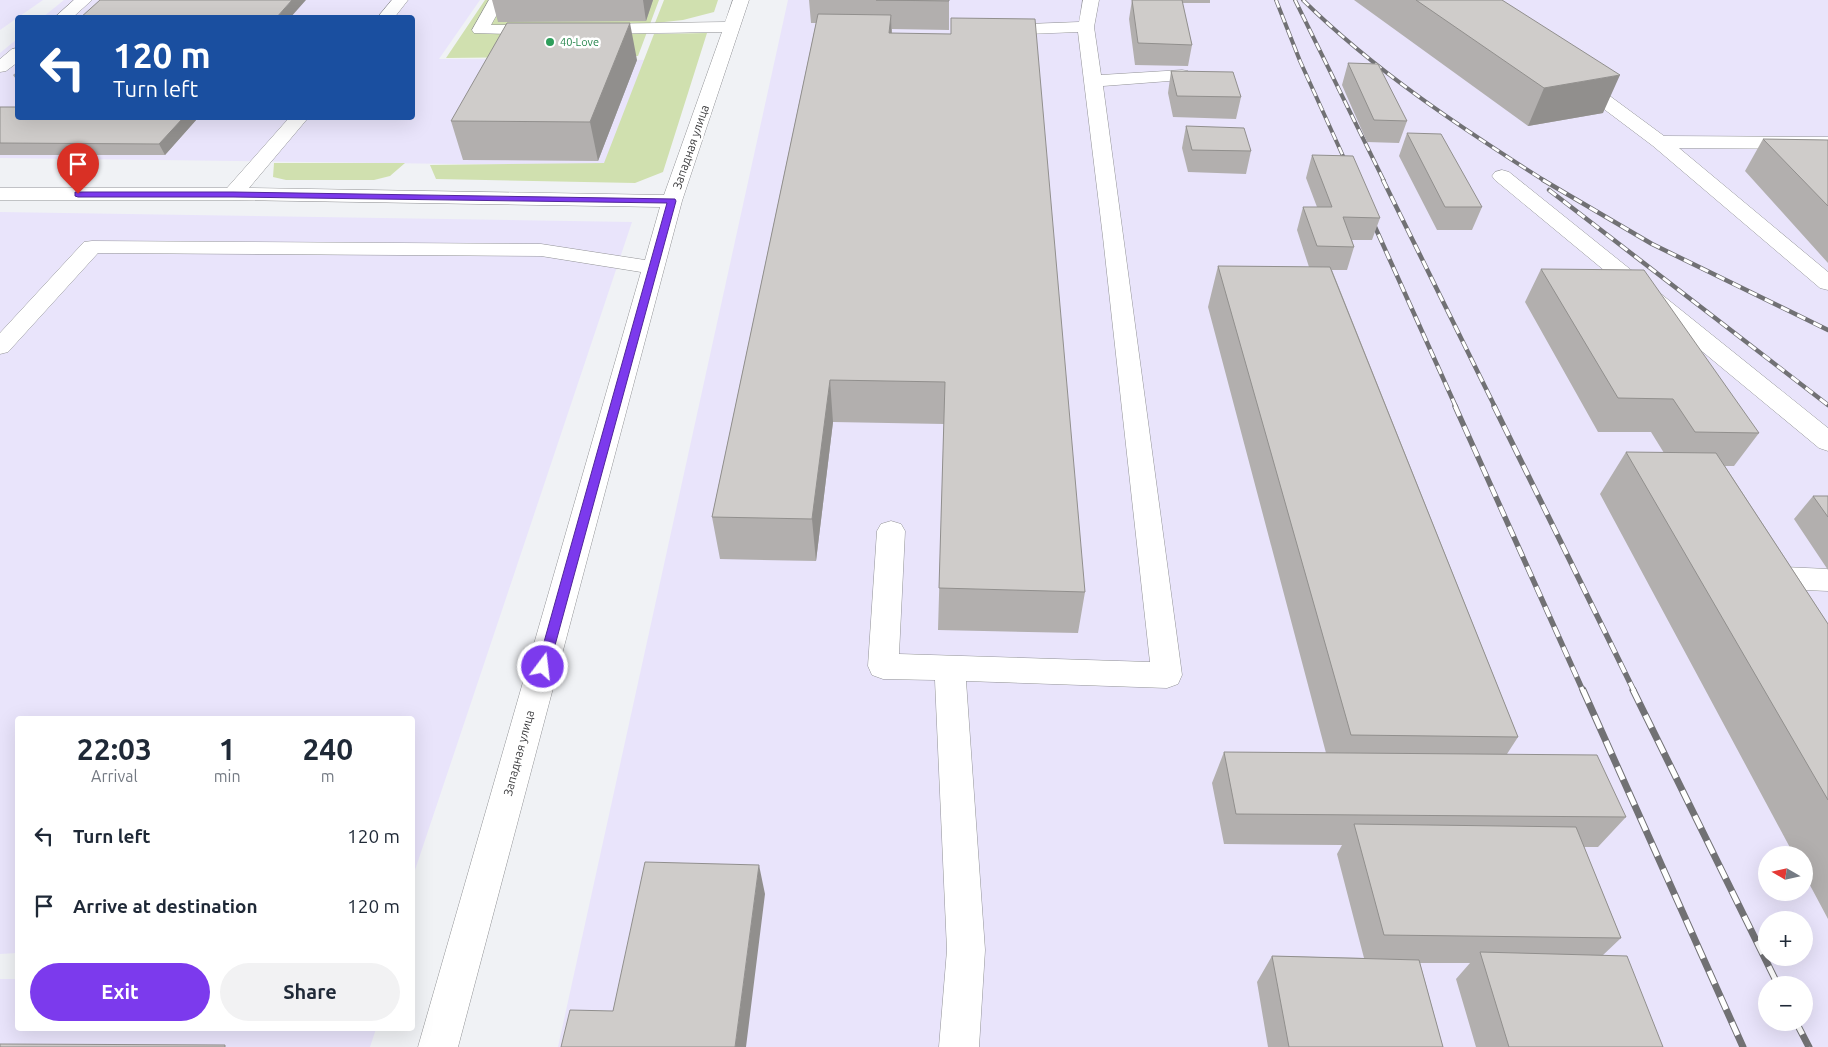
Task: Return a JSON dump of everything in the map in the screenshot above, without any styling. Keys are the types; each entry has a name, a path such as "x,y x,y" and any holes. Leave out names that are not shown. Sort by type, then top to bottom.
{"street":[{"path":"66,15 84,0"},
{"path":"388,15 400,0"},
{"path":"497,0 480,30 559,29"},
{"name":"Западная улица","path":"438,1047 672,201 741,0"},
{"path":"892,531 883,666 1167,675 1114,237 1086,28 1090,0"},
{"path":"579,29 732,27"},
{"path":"984,30 1086,28"},
{"path":"0,67 15,55"},
{"path":"1564,71 1660,142 1828,283"},
{"path":"1093,82 1182,75"},
{"path":"233,194 297,120"},
{"path":"1660,142 1828,143"},
{"path":"1502,176 1828,442"},
{"path":"0,194 233,194 672,201"},
{"path":"0,347 92,247 541,250 654,268"},
{"path":"1759,580 1828,580"},
{"path":"950,668 966,950 958,1047"}],"shaded area":[{"path":"0,0 43,0 22,15 15,15 15,20 0,30"},
{"path":"64,0 480,0 439,59 650,60 607,166 0,158 0,53 15,41 15,120 415,120 415,15 45,15"},
{"path":"788,0 1828,0 1828,1047 558,1047"},
{"path":"0,212 632,222 415,870 415,716 15,716 15,953 0,954"},
{"path":"0,979 15,979 15,1031 375,1031 370,1047 0,1047"}],"green space":[{"name":"40-Love","path":"485,0 659,0 638,56 446,58"},
{"path":"664,0 718,0 714,12 683,20 655,23"},
{"path":"707,33 663,172 635,183 436,179 430,165 604,163 654,34"},
{"path":"274,163 405,163 390,176 374,180 286,180 273,177"}],"building":[{"path":"100,0 292,0 279,15 83,15"},
{"path":"876,0 949,0 949,1"},
{"path":"1132,0 1182,0 1192,45 1138,43"},
{"path":"1416,0 1502,0 1620,75 1544,88"},
{"path":"818,14 891,15 889,33 951,34 951,18 1035,19 1085,592 939,588 945,382 830,380 812,519 712,517"},
{"path":"507,23 630,23 590,122 451,121"},
{"path":"1348,63 1378,64 1407,121 1374,120"},
{"path":"1171,71 1233,72 1241,97 1177,96"},
{"path":"0,107 15,107 15,120 181,120 159,144 0,143"},
{"path":"1186,126 1244,128 1251,151 1192,150"},
{"path":"1407,133 1441,134 1482,207 1445,207"},
{"path":"1763,139 1828,140 1828,206"},
{"path":"1312,155 1353,156 1380,218 1343,217 1354,247 1317,246 1303,207 1332,207"},
{"path":"1218,266 1330,267 1518,737 1351,735"},
{"path":"1541,269 1644,270 1759,433 1695,432 1673,399 1618,398"},
{"path":"1626,452 1716,453 1828,624 1828,800"},
{"path":"1813,496 1828,496 1828,517"},
{"path":"1224,752 1597,755 1626,817 1236,814"},
{"path":"1354,824 1576,827 1621,938 1384,935"},
{"path":"645,862 759,865 735,1047 561,1047 570,1010 613,1011"},
{"path":"1480,952 1627,956 1663,1047 1509,1047"},
{"path":"1272,956 1419,960 1443,1047 1289,1047"},
{"path":"0,1044 225,1045 225,1047 0,1047"}],"railway":[{"path":"1276,0 1300,61 1348,167"},
{"path":"1295,0 1384,181"},
{"path":"1303,0 1359,51 1419,97 1545,181"},
{"path":"1383,180 1495,407"},
{"path":"1543,180 1652,244 1828,330"},
{"path":"1549,190 1828,405"},
{"path":"1371,218 1456,407"},
{"path":"1455,406 1583,691"},
{"path":"1494,406 1634,691"},
{"path":"1583,690 1743,1047"},
{"path":"1633,690 1774,976"},
{"path":"1801,1031 1809,1047"}],"place":[{"name":"40-Love","path":"550,42"}],"route":[{"path":"78,194 233,194 672,201 543,667"}]}
